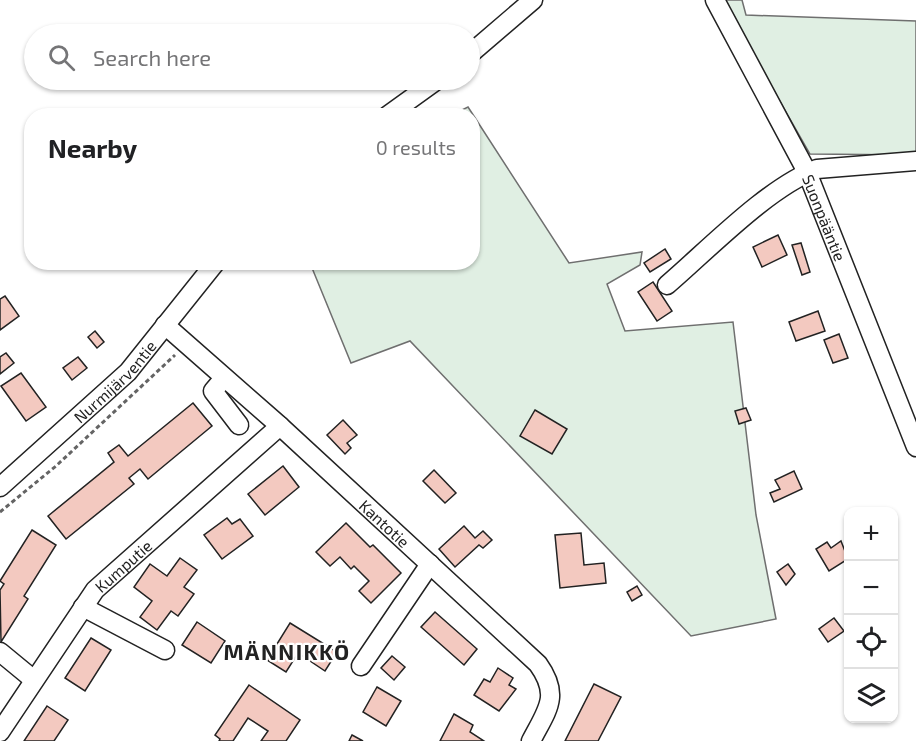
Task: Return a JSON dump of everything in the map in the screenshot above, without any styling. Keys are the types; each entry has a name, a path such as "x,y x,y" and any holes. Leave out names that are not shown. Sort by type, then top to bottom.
{"street":[{"path":"480,45 533,0"},
{"name":"Suonpääntie","path":"715,0 807,172 916,447"},
{"path":"398,108 423,90"},
{"path":"667,285 765,201 807,172 817,169 916,161"},
{"name":"Nurmijärventie","path":"2,481 107,393 128,372 210,270"},
{"name":"Kantotie","path":"165,325 280,426 538,664 549,679 552,692 549,706 531,741"},
{"path":"224,378 213,391 239,425"},
{"name":"Kumputie","path":"0,732 82,607 110,574 280,426"},
{"path":"361,666 430,564"},
{"path":"82,607 165,650"},
{"path":"0,652 34,680"}],"path":[{"path":"0,512 56,466 187,344"}],"green space":[{"path":"722,0 742,0 746,15 916,21 916,155 810,154"},
{"path":"480,126 569,263 642,252 640,265 607,284 625,331 733,322 756,515 776,619 691,636 410,341 351,363 313,270 480,270"}],"building":[{"path":"778,235 787,255 762,267 753,247"},
{"path":"801,243 810,272 802,275 792,245"},
{"path":"665,249 671,259 650,272 644,263"},
{"path":"653,282 672,311 657,321 638,292"},
{"path":"5,296 19,316 0,330 0,299"},
{"path":"818,311 825,331 796,341 789,322"},
{"path":"95,331 104,342 97,348 88,337"},
{"path":"839,334 848,358 833,363 824,340"},
{"path":"6,353 14,363 0,374 0,357"},
{"path":"78,357 87,368 72,380 63,368"},
{"path":"21,373 46,407 26,421 1,386"},
{"path":"193,403 212,426 148,479 140,469 129,478 134,484 66,539 48,516 114,462 108,453 119,445 128,456"},
{"path":"746,408 751,420 739,424 735,411"},
{"path":"535,410 567,429 552,454 520,436"},
{"path":"343,420 357,435 347,443 351,448 345,454 327,435"},
{"path":"283,466 299,487 265,515 248,494"},
{"path":"434,470 456,493 445,503 423,481"},
{"path":"794,471 802,489 774,502 770,493 780,489 775,480"},
{"path":"227,518 232,524 240,519 253,536 222,559 204,535"},
{"path":"346,523 370,547 373,545 401,573 371,603 359,591 369,581 354,566 351,569 340,557 330,566 316,552"},
{"path":"464,526 475,538 483,531 492,540 483,548 479,545 455,567 439,549"},
{"path":"32,530 56,545 24,596 28,599 1,642 0,590 4,584 0,581"},
{"path":"581,533 584,565 604,563 606,583 560,588 555,535"},
{"path":"841,541 844,549 844,562 829,571 816,549 827,542 831,548"},
{"path":"180,558 197,570 184,587 194,594 178,616 171,611 157,630 140,617 152,601 134,587 150,564 167,576"},
{"path":"788,564 795,574 786,585 777,572"},
{"path":"637,586 642,595 632,601 627,592"},
{"path":"435,612 477,649 464,665 421,627"},
{"path":"834,618 844,631 828,642 819,629"},
{"path":"197,622 225,641 211,663 182,645"},
{"path":"290,623 337,652 325,671 298,653 286,672 267,660"},
{"path":"91,638 111,650 85,691 65,678"},
{"path":"392,656 405,667 394,680 381,668"},
{"path":"498,668 513,678 509,685 516,689 499,711 474,695 484,679 490,682"},
{"path":"594,684 621,697 598,741 565,741"},
{"path":"249,685 300,720 286,741 261,741 268,731 248,718 233,741 219,741 220,739 215,735"},
{"path":"377,687 401,701 386,726 363,712"},
{"path":"47,706 68,720 54,741 24,741"},
{"path":"454,714 473,725 470,732 484,741 440,741"},
{"path":"352,735 363,741 349,741"}],"district":[{"name":"MÄNNIKKÖ","path":"287,651"}]}
